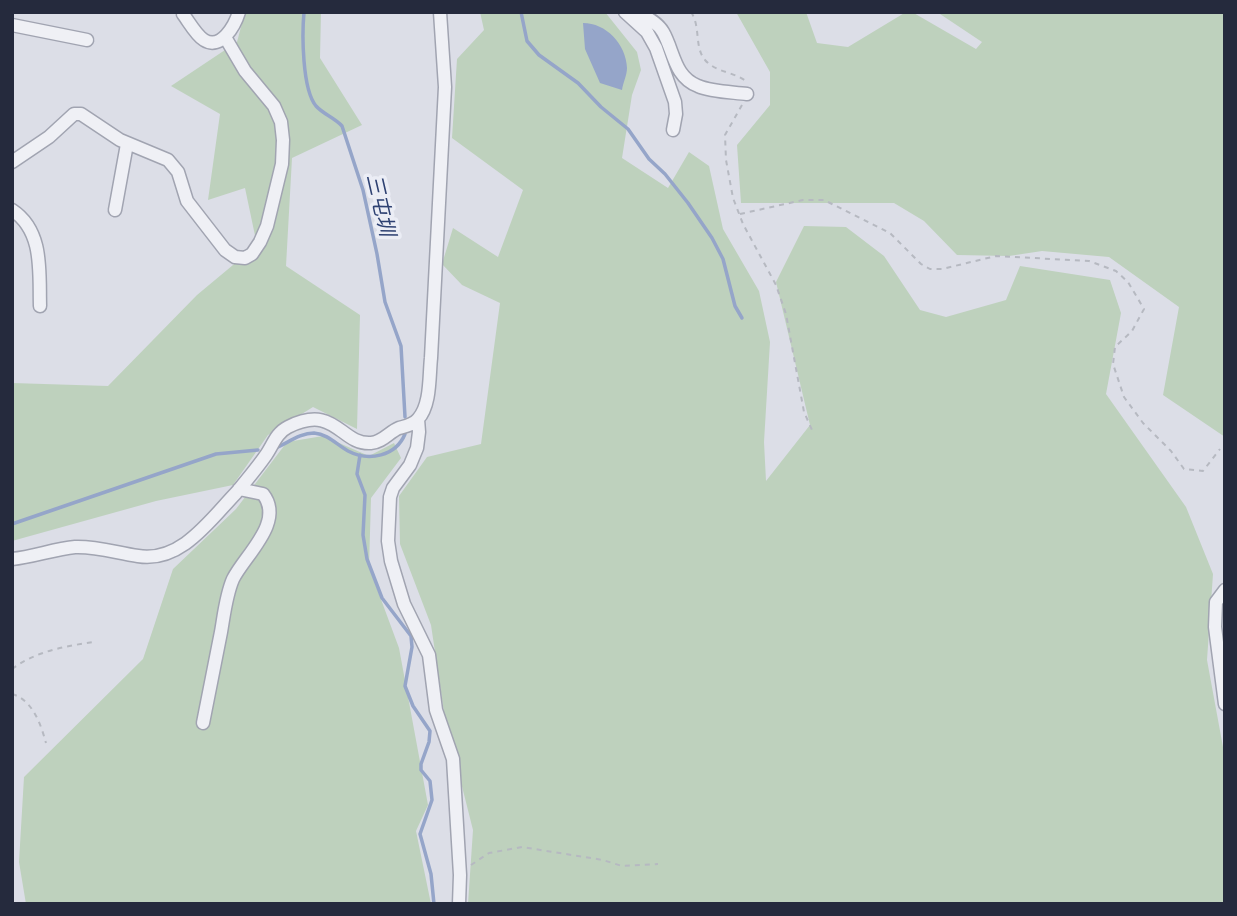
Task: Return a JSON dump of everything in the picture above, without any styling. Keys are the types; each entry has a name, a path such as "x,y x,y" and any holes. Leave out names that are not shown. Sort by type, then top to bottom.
{"street":[{"path":"183,14 202,39 209,43 225,37 234,26 239,12"},
{"path":"12,559 75,547 142,557 167,554 193,537 239,489 266,455 274,439 287,428 308,420 320,419 328,421 360,442 372,443 418,419 428,394 430,370 444,101 440,12"},
{"path":"625,12 647,32 656,48 675,102 673,130"},
{"path":"637,12 663,30 677,66 690,82 697,86 747,94"},
{"path":"12,25 87,40"},
{"path":"12,162 49,137 74,114 81,114 127,144 169,160 178,172 187,201 225,250 235,257 245,258 252,254 260,243 274,201 282,164 281,122 274,106 240,63 225,37"},
{"path":"115,209 127,144"},
{"path":"12,209 22,216 35,236 40,306"},
{"path":"418,419 417,448 410,465 390,496 388,541 404,604 429,656 436,710 453,759 460,876 459,904"},
{"path":"203,723 229,591 239,568 262,537 269,515 268,501 263,494 239,489"},
{"path":"1225,590 1216,602 1215,627 1225,704"}],"path":[{"path":"691,12 697,24 699,48 706,62 748,82 747,94 725,135 726,160 733,198 776,285 786,314 804,412 812,430"},
{"path":"740,214 803,200 824,200 890,233 921,264 930,269 942,269 976,259 1008,256 1089,261 1116,271 1128,282 1144,309 1132,331 1115,347 1113,364 1124,397 1184,469 1203,471 1220,449"},
{"path":"12,669 38,655 94,642"},
{"path":"12,694 25,701 34,712 46,743"},
{"path":"460,876 480,857 522,847 603,860 622,866 658,864"}],"green space":[{"path":"245,12 321,12 320,58 362,125 292,158 286,266 360,315 357,429 313,407 268,435 233,485 156,501 12,541 12,383 108,386 197,295 257,245 245,188 208,200 220,114 171,86 237,42"},
{"path":"480,12 605,12 637,52 641,70 632,95 622,158 668,188 689,152 709,166 723,229 759,291 770,342 764,442 766,481 810,425 776,282 804,226 846,227 884,256 920,310 946,317 1006,300 1020,266 1110,280 1121,313 1106,394 1186,507 1213,574 1207,660 1225,758 1225,904 468,904 473,830 445,719 431,625 400,544 399,496 427,457 481,444 500,303 462,285 442,264 453,228 498,257 523,190 452,138 457,59 484,30"},
{"path":"736,12 806,12 817,43 848,47 906,12 912,12 976,49 982,42 937,12 1225,12 1225,437 1163,395 1179,307 1109,257 1042,251 1009,256 957,255 924,221 894,203 741,203 737,145 770,105 770,72"},
{"path":"323,436 369,456 394,443 401,458 371,498 369,567 399,648 428,805 416,831 431,904 26,904 19,862 24,777 143,659 173,569 236,509 287,442"}],"water":[{"path":"583,23 607,31 619,43 627,68 622,90 600,83 585,49"}],"waterway":[{"name":"三屯圳","path":"304,12 303,47 308,87 316,106 342,126 363,190 385,302 401,346 405,417"},
{"path":"521,12 527,41 539,55 578,83 628,129 649,159 688,203 723,259 735,306 742,318"},
{"name":"三屯圳","path":"278,447 300,436 314,433 328,438 348,451 373,456 389,452 405,434"},
{"name":"三屯圳","path":"12,524 216,454 258,450"},
{"path":"360,455 357,474 365,495 363,535 367,559 382,598 411,636 412,647 405,686 413,706 430,731 421,770 430,781 432,800 420,834 431,874 434,904"}]}
